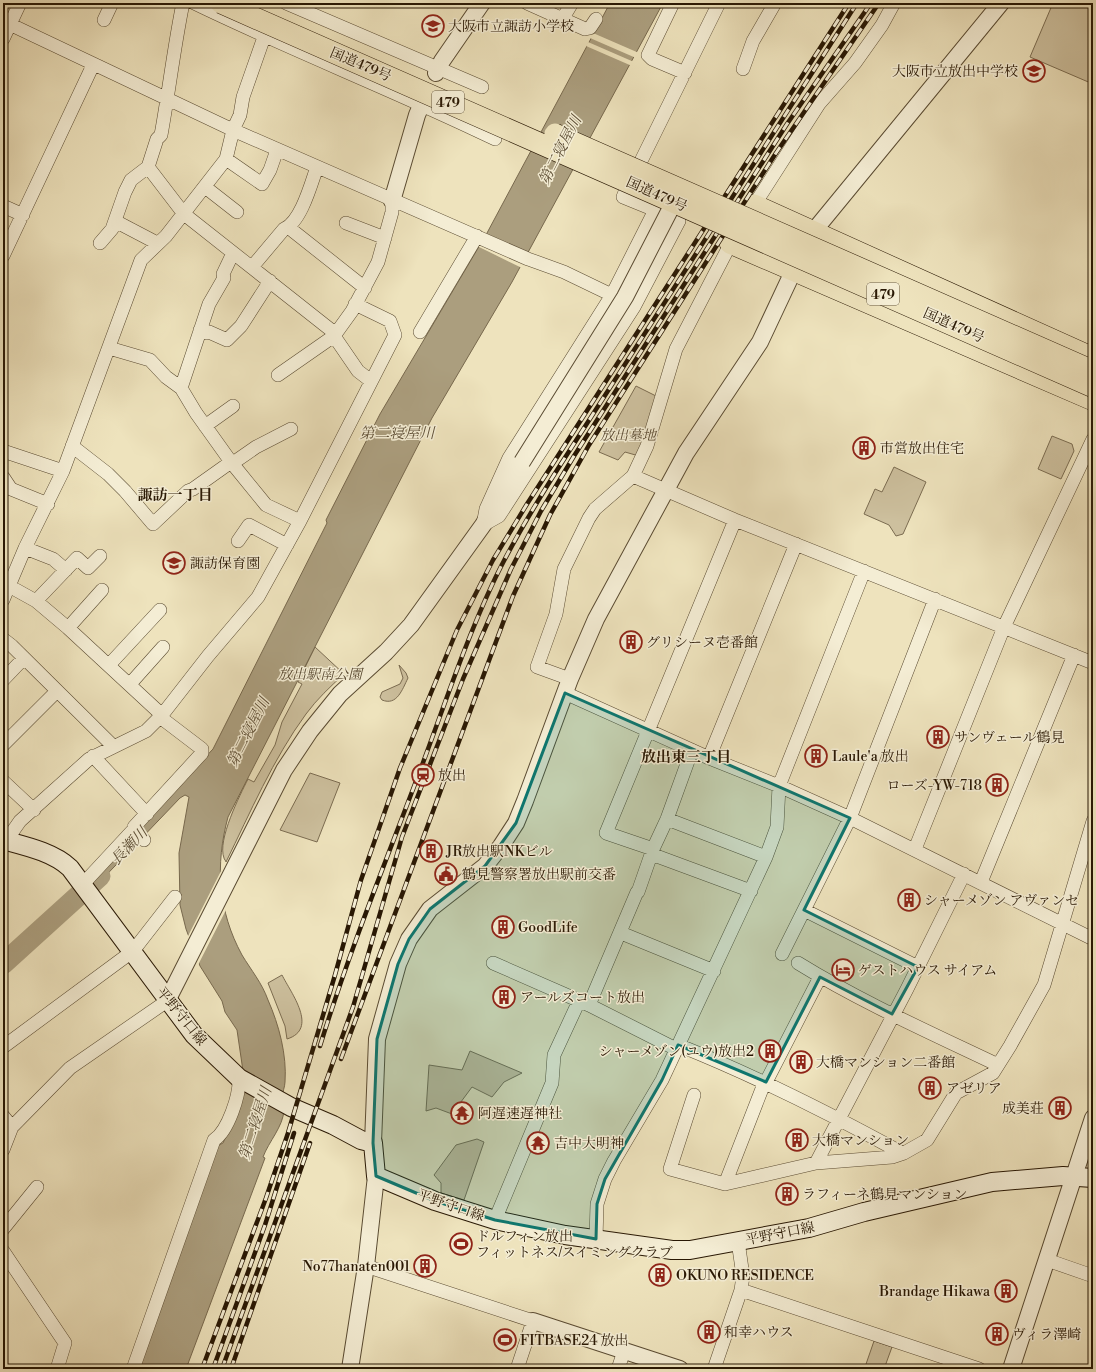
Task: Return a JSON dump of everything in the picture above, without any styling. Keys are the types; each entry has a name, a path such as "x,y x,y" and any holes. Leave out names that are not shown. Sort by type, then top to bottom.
{"highway":[{"name":"国道479号","path":"221,3 1093,370"},
{"name":"国道479号","path":"256,3 1093,387"},
{"path":"754,205 1093,358"},
{"path":"730,243 1093,400"}],"main road":[{"name":"平野守口線","path":"5,840 62,860 86,887 133,951 167,1001 194,1035 240,1079 285,1103 329,1122 360,1140 373,1143"},
{"path":"373,1143 376,1176"},
{"name":"平野守口線","path":"376,1176 435,1201 495,1220 565,1235 672,1250 690,1250 809,1228 864,1212 992,1182 1074,1175 1093,1178"}],"street":[{"path":"3,39 6,23 20,3"},
{"path":"104,20 112,3"},
{"path":"100,243 112,229 125,192 131,180 148,168 157,139 161,135 168,100 174,46 183,3"},
{"path":"194,3 264,37 422,103 494,139"},
{"path":"286,3 437,71 482,87"},
{"path":"437,71 482,3"},
{"path":"527,3 586,29 590,28 596,19"},
{"path":"563,18 572,3"},
{"path":"673,3 648,55 652,59 686,73"},
{"path":"642,159 686,73 719,3"},
{"path":"743,69 753,41 775,3"},
{"path":"894,3 855,63 819,104 730,243 676,350 647,446 633,476 595,509 564,569 556,614 537,667 568,686 650,730 709,758 779,786 850,818 915,849 1093,939"},
{"path":"373,1143 377,1039 398,964 409,939 430,909 485,866 501,846 516,823 526,801 568,686 596,619 686,453 760,342 793,270 813,232 1001,3"},
{"path":"6,23 276,150 528,259 564,272 634,307"},
{"path":"3,600 63,471 141,260 166,236 226,159 233,130 240,115 243,97 264,37"},
{"path":"3,256 93,65"},
{"path":"278,375 335,335 365,288 378,262 392,212 392,200 422,103"},
{"path":"226,159 262,184 270,170 276,150"},
{"path":"252,267 284,229 288,227 307,198 317,167"},
{"path":"148,168 184,214 335,335 358,371 371,380"},
{"path":"205,187 237,212"},
{"path":"483,525 499,516 634,307 679,220 623,197 625,192"},
{"path":"3,1150 12,1127 70,1068 167,1001 284,770 310,731 340,694 386,652 411,625 483,525 625,297 677,195"},
{"path":"3,206 23,215"},
{"path":"483,525 486,509 509,458 612,295 655,210"},
{"path":"115,221 157,243"},
{"path":"346,223 384,238"},
{"path":"288,227 365,288"},
{"path":"420,332 479,237"},
{"path":"181,388 210,304 224,278 223,274 233,253"},
{"path":"200,330 207,333 209,332 227,340 241,326 270,282"},
{"path":"5,840 20,821 93,756 146,731 161,716 208,656 258,597 287,545 395,335 390,321 355,304"},
{"path":"109,348 150,360 166,377 181,388 205,426 266,505 300,520"},
{"path":"205,426 233,406"},
{"path":"72,446 108,474 153,524 188,491 194,490 232,462 256,447 291,429"},
{"path":"915,849 1004,627 1093,439"},
{"path":"3,451 63,471"},
{"path":"633,476 735,520 1093,663"},
{"path":"3,477 11,488 48,504"},
{"path":"735,520 650,730 606,833 751,891"},
{"path":"238,541 248,525 287,545"},
{"path":"709,758 796,544"},
{"path":"26,548 54,559 66,570"},
{"path":"36,601 77,558 88,568 100,556"},
{"path":"596,1239 597,1204 605,1179 662,1080 766,857 777,827 779,786 864,571"},
{"path":"9,586 36,601 68,628 130,684 161,716 202,749 202,753 146,814 139,835 86,887"},
{"path":"68,628 102,590"},
{"path":"782,954 850,818 935,599"},
{"path":"109,665 160,610"},
{"path":"3,639 113,746"},
{"path":"130,684 163,647"},
{"path":"981,882 1074,656"},
{"path":"4,684 24,658"},
{"path":"3,745 57,691"},
{"path":"495,1220 552,1082 554,1055 584,1003 621,933 652,852 667,819 692,750"},
{"path":"93,756 146,814"},
{"path":"3,781 34,810"},
{"path":"667,819 766,857"},
{"path":"694,1095 670,1170 725,1184 816,1163 892,1157 902,1154 927,1140 956,1093 993,1073 1044,984 1093,821"},
{"path":"816,1163 892,1014 918,967 964,874"},
{"path":"3,1047 133,951 175,897"},
{"path":"804,910 918,967"},
{"path":"621,933 714,971"},
{"path":"493,963 584,1003 677,1047 765,1082 838,1118 902,1154"},
{"path":"798,963 820,977 998,1066"},
{"path":"725,1184 765,1082 820,977"},
{"path":"133,1369 214,1140 225,1127 239,1094 240,1079"},
{"path":"3,1116 12,1127"},
{"path":"1011,1369 1093,1118"},
{"path":"350,1369 366,1266 376,1176"},
{"path":"3,1229 38,1187"},
{"path":"714,1369 741,1290 743,1276 738,1241"},
{"path":"4,1254 65,1343 57,1369"},
{"path":"1047,1260 1093,1276"},
{"path":"366,1266 680,1369"},
{"path":"741,1290 979,1369"},
{"path":"517,1369 533,1321"},
{"path":"618,1369 624,1351"}],"highlighted area":[{"path":"565,693 850,818 804,910 918,967 892,1014 820,977 766,1082 678,1045 662,1080 605,1179 597,1204 596,1239 495,1220 435,1201 376,1176 373,1143 377,1039 398,964 409,939 430,909 485,866 516,823"}],"green space":[{"path":"1053,3 1093,3 1093,84 1030,57"},
{"name":"放出墓地","path":"636,386 658,397 639,456 625,452 618,460 599,452"},
{"path":"1052,436 1072,444 1074,451 1061,479 1038,469"},
{"path":"894,467 926,482 903,534 896,536 889,525 864,514 875,489 882,492"},
{"name":"放出駅南公園","path":"315,647 344,674 315,703 294,731 263,786 226,862 223,850 226,829 230,818 248,779 254,782 275,745 282,722 302,684 298,682"},
{"path":"399,665 406,673 408,678 404,687 398,696 392,701 382,700 380,697 382,692 400,684 403,678"},
{"path":"310,773 340,783 317,842 280,830"},
{"path":"282,975 296,1001 302,1019 301,1027 296,1034 287,1039 285,1026 268,983"},
{"path":"470,1051 522,1073 504,1082 492,1097 472,1087 452,1114 436,1108 426,1111 429,1065 462,1070"},
{"path":"477,1139 484,1142 464,1200 441,1193 441,1183 434,1175 456,1145"},
{"path":"874,1341 892,1347 884,1369 872,1369 865,1367"}],"water":[{"name":"第二寝屋川","path":"610,3 663,3 512,282 432,418 228,817 221,853 220,870 224,905 234,938 242,955 266,994 279,1030 285,1061 283,1116 263,1157 265,1158 186,1369 136,1369 217,1146 223,1143 227,1134 243,1071 237,1030 225,1012 222,1001 200,966 186,929 180,905 179,853 189,797 185,795 180,798 92,890 87,884 213,749 380,414 487,233"}],"pier":[{"path":"593,33 639,53 636,58 590,38"},
{"path":"588,42 634,62 632,66 586,46"},
{"path":"485,233 530,253 522,268 477,246"},
{"path":"222,869 222,892 226,910 198,965 187,938"}],"waterway":[{"name":"長瀬川","path":"3,964 100,876"}],"railway":[{"path":"202,1369 266,1198 288,1133 335,975 361,880 400,768 457,630 493,560 527,504 849,3"},
{"path":"320,1046 354,944 462,656 481,608 507,555 532,510 559,467 857,3"},
{"path":"222,1369 353,1007 402,837 463,679 511,569 541,511 574,456 787,124 871,3"},
{"path":"341,1059 513,596 550,515 589,445 776,153 879,3"},
{"path":"213,1369 265,1225 294,1133"},
{"path":"231,1369 310,1143"}],"place":[{"name":"大阪市立諏訪小学校","path":"433,26"},
{"name":"大阪市立放出中学校","path":"1034,71"},
{"name":"市営放出住宅","path":"864,448"},
{"name":"諏訪保育園","path":"174,563"},
{"name":"グリシーヌ壱番館","path":"631,642"},
{"name":"サンヴェール鶴見","path":"938,737"},
{"name":"Laule'a 放出","path":"816,756"},
{"name":"放出","path":"423,775"},
{"name":"ローズ-YW-718","path":"997,785"},
{"name":"JR放出駅NKビル","path":"431,851"},
{"name":"鶴見警察署放出駅前交番","path":"446,874"},
{"name":"シャーメゾン アヴァンセ","path":"909,900"},
{"name":"GoodLife","path":"503,927"},
{"name":"ゲストハウス サイアム","path":"843,970"},
{"name":"アールズコート放出","path":"504,997"},
{"name":"シャーメゾン(ユウ)放出2","path":"770,1051"},
{"name":"大橋マンション二番館","path":"801,1062"},
{"name":"アゼリア","path":"930,1088"},
{"name":"成美荘","path":"1060,1108"},
{"name":"阿遅速遅神社","path":"462,1113"},
{"name":"大橋マンション","path":"797,1140"},
{"name":"吉中大明神","path":"538,1143"},
{"name":"ラフィーネ鶴見マンション","path":"787,1194"},
{"name":"ドルフィン放出 フィットネス/スイミングクラブ","path":"461,1244"},
{"name":"No77hanaten001","path":"425,1266"},
{"name":"OKUNO RESIDENCE","path":"660,1275"},
{"name":"Brandage Hikawa","path":"1006,1291"},
{"name":"和幸ハウス","path":"709,1332"},
{"name":"ヴィラ澤崎","path":"997,1334"},
{"name":"FITBASE24 放出","path":"505,1340"}],"district":[{"name":"諏訪一丁目","path":"175,495"},
{"name":"放出東三丁目","path":"686,757"}]}
